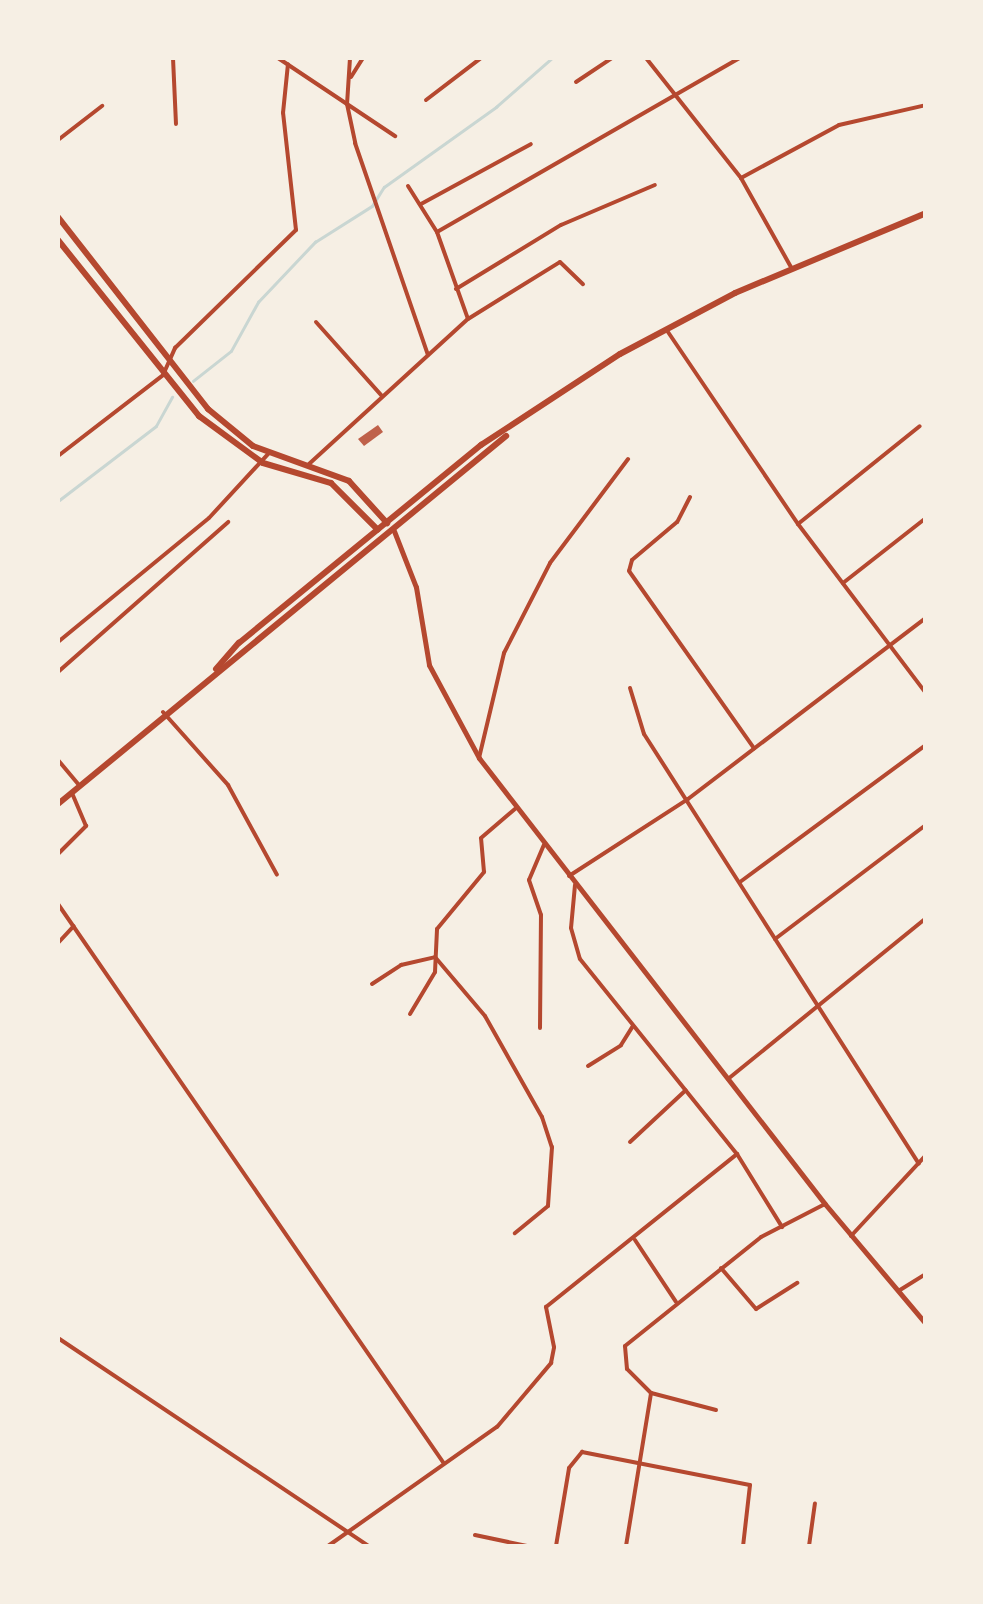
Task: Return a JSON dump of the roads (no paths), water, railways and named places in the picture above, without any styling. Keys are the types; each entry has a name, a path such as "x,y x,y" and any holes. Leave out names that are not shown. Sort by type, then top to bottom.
{"main road":[{"path":"216,669 248,652 510,431 665,328 791,267 926,213"},
{"path":"58,218 167,361 219,419 269,454 309,464 349,481 387,523 416,587 429,665 479,758 824,1204 926,1324"},
{"path":"58,240 163,375 225,439 263,463 331,483 395,545"},
{"path":"58,804 216,669 239,643 481,445 510,431"}],"street":[{"path":"174,58 176,124"},
{"path":"278,58 395,136"},
{"path":"350,58 347,104 373,199 428,356"},
{"path":"350,77 363,58"},
{"path":"426,100 481,58"},
{"path":"576,82 612,58"},
{"path":"646,58 741,178 791,267"},
{"path":"438,232 672,91 739,58"},
{"path":"58,456 163,375 167,361 298,226 284,113 288,64"},
{"path":"741,178 838,126 926,105"},
{"path":"58,140 102,106"},
{"path":"421,204 531,144"},
{"path":"456,289 561,225 654,184"},
{"path":"408,186 438,232 468,319"},
{"path":"309,464 468,319 560,262 584,284"},
{"path":"316,322 382,396"},
{"path":"665,328 798,524 926,693"},
{"path":"798,524 920,426"},
{"path":"58,642 209,518 269,454"},
{"path":"479,758 504,654 550,563 628,459"},
{"path":"690,497 677,522 632,560 629,571 754,748"},
{"path":"843,583 926,518"},
{"path":"58,672 228,522"},
{"path":"568,877 688,798 926,618"},
{"path":"630,688 644,734 919,1164"},
{"path":"163,712 228,786 277,875"},
{"path":"740,882 926,745"},
{"path":"59,764 78,784"},
{"path":"58,854 86,826 70,791"},
{"path":"410,1014 432,980 437,929 484,872 481,838 516,809"},
{"path":"775,939 926,826"},
{"path":"540,1028 540,914 529,880 544,845"},
{"path":"574,885 573,944 633,1026 738,1154 782,1227"},
{"path":"58,904 442,1462"},
{"path":"728,1079 926,918"},
{"path":"58,943 74,926"},
{"path":"372,984 401,965 435,957"},
{"path":"435,957 485,1016 542,1116 552,1147 548,1206 515,1234"},
{"path":"588,1066 621,1045 633,1026"},
{"path":"630,1142 686,1090"},
{"path":"328,1546 442,1462 481,1440 536,1385 554,1347 546,1308 738,1154"},
{"path":"851,1236 926,1155"},
{"path":"716,1410 651,1394 627,1369 626,1346 721,1268 824,1204"},
{"path":"635,1240 676,1302"},
{"path":"721,1268 756,1309 797,1283"},
{"path":"897,1292 926,1274"},
{"path":"58,1338 345,1536 369,1546"},
{"path":"626,1546 651,1394"},
{"path":"556,1546 572,1457 582,1452 750,1485 754,1490 744,1546"},
{"path":"809,1546 815,1504"},
{"path":"475,1536 527,1546"}],"waterway":[{"path":"193,381 231,351 258,302 315,242 372,206 384,187 496,107 552,58"},
{"path":"58,501 156,426 172,397"}]}
